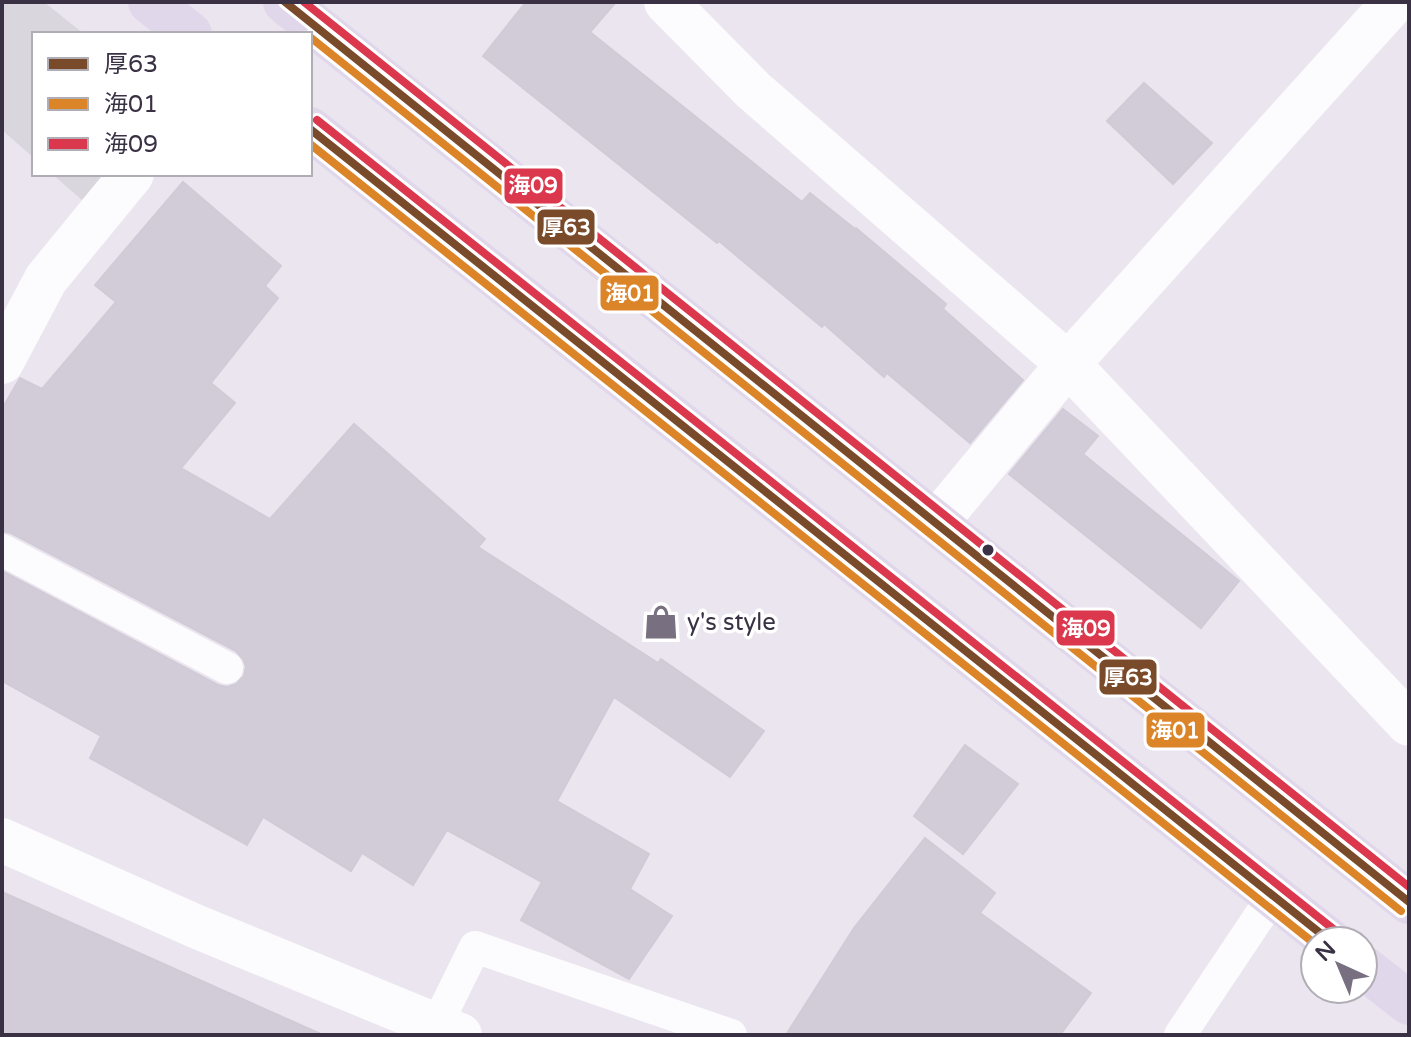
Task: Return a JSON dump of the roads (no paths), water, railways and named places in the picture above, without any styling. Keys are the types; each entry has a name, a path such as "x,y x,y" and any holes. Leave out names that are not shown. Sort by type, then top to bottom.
{"highway":[{"path":"150,2 188,32"},
{"path":"285,2 1409,902"},
{"path":"312,131 1310,925"},
{"path":"1379,980 1409,1003"}],"street":[{"path":"666,2 753,90 1068,364 1409,724"},
{"path":"936,523 1068,364 1394,2"},
{"path":"2,362 46,279 130,176"},
{"path":"2,840 195,926 448,1029"}],"lane":[{"path":"2,550 227,668"},
{"path":"1180,1035 1273,896"},
{"path":"448,1029 475,947 731,1035"}],"place":[{"name":"y's style","path":"661,622"}]}
